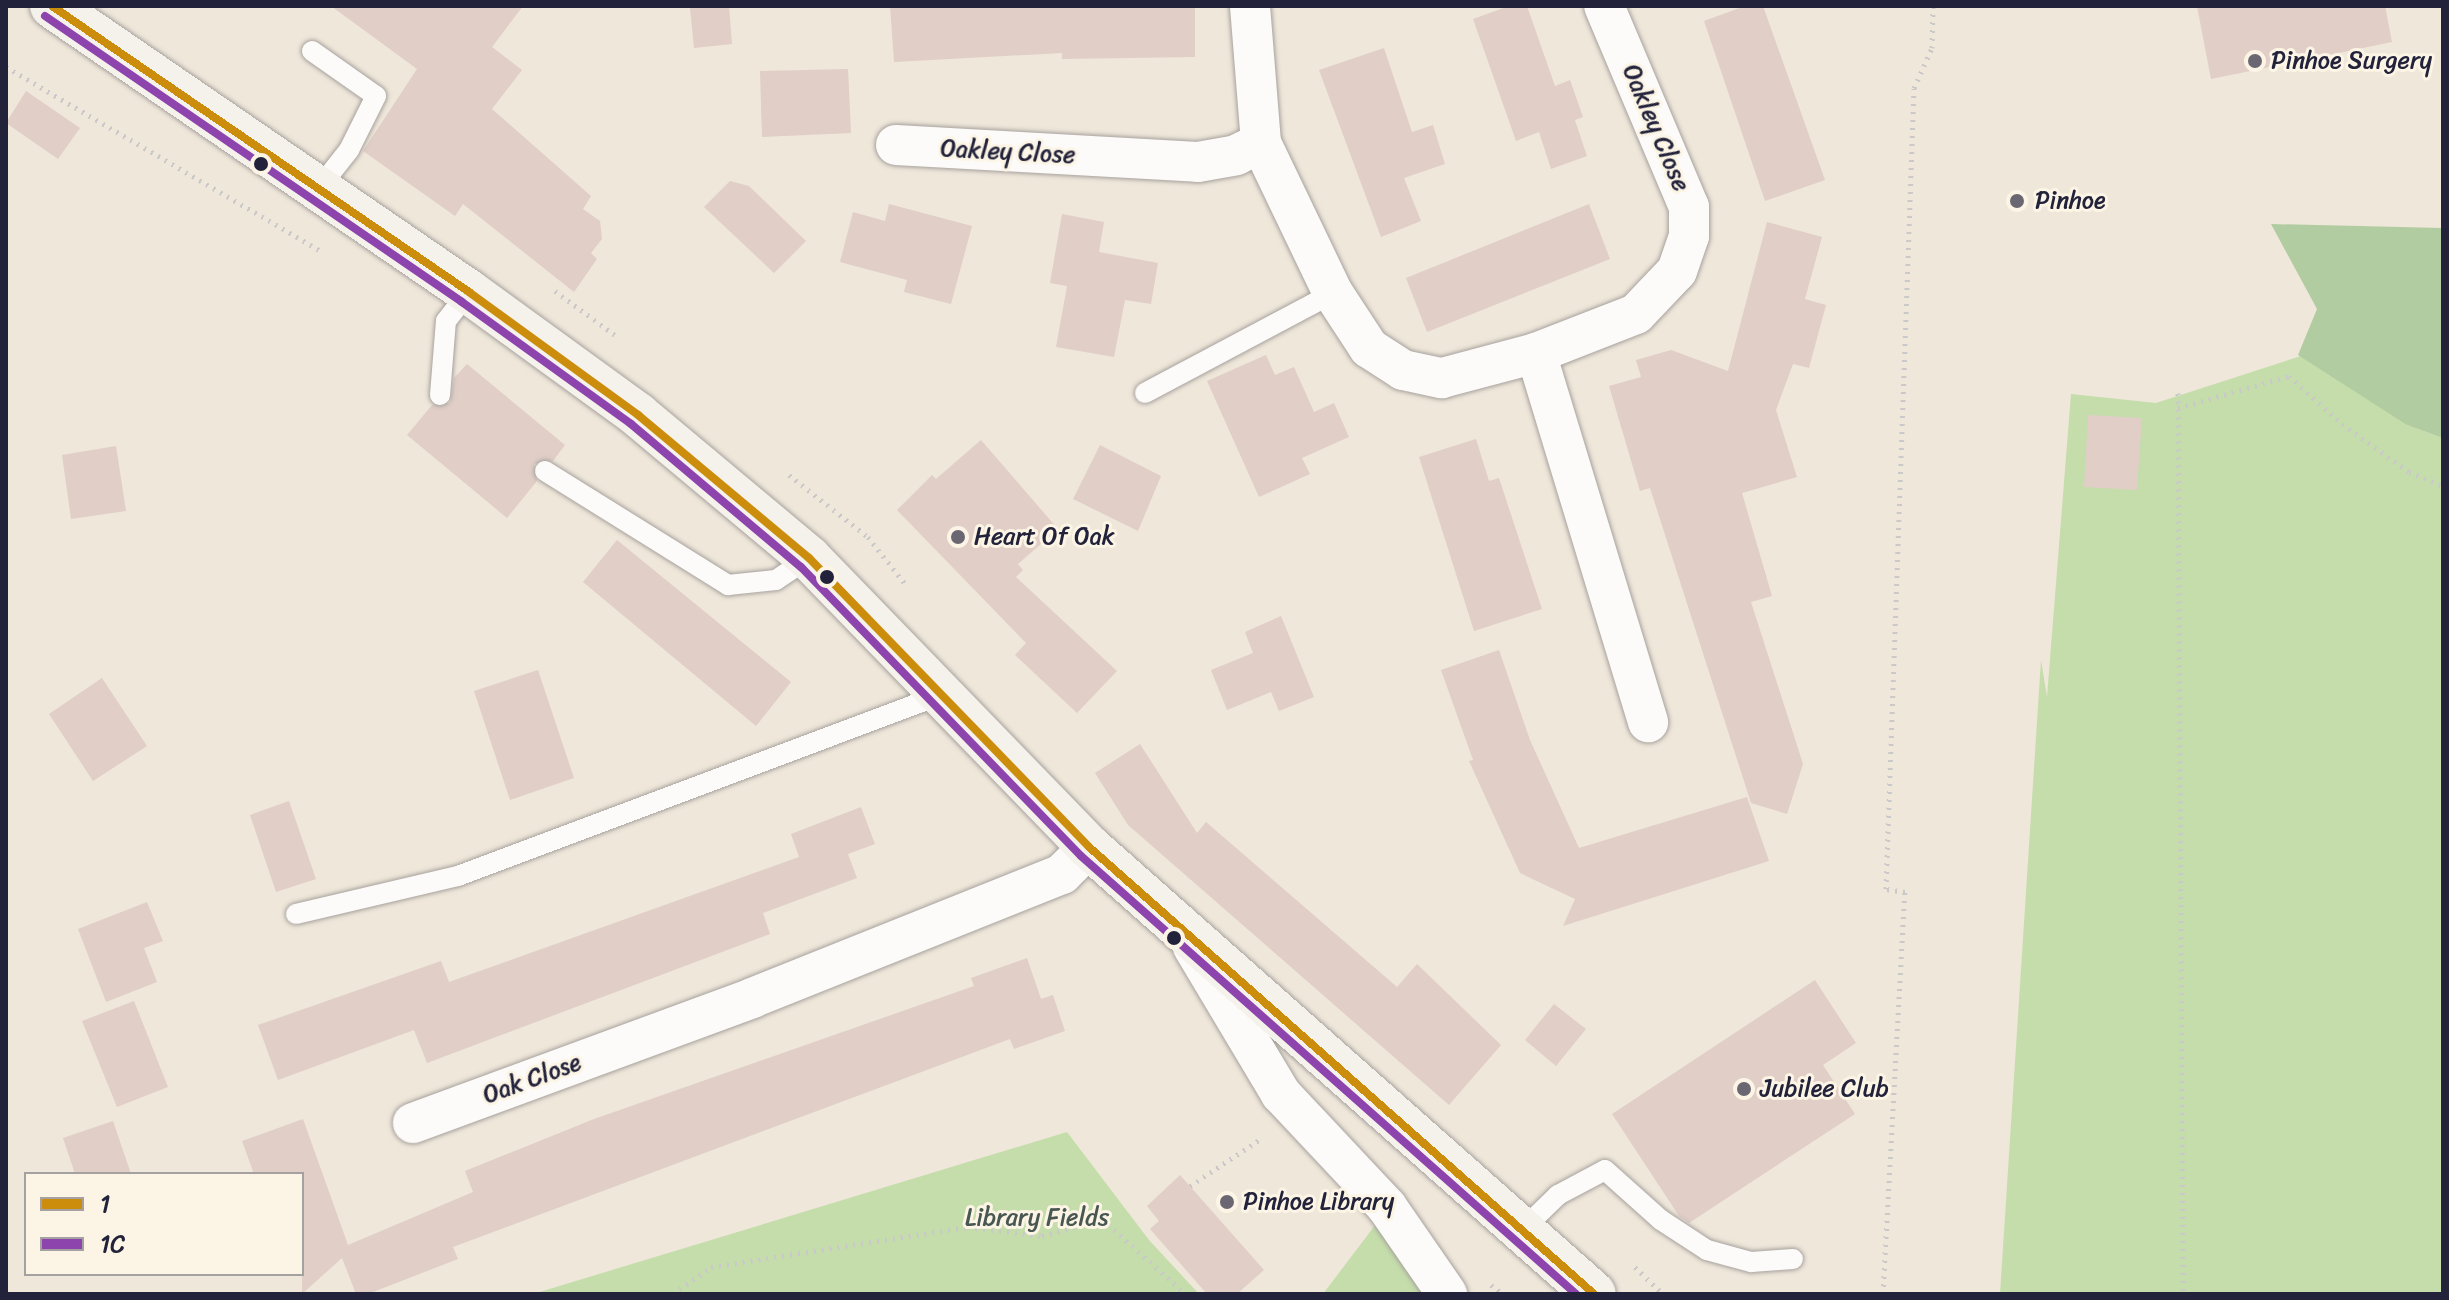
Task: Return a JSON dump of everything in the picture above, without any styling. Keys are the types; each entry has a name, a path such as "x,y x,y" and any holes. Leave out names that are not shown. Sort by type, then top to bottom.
{"main road":[{"path":"52,6 469,292 638,415 809,558 1089,847 1594,1294"}],"street":[{"name":"Oakley Close","path":"1250,6 1261,143 1333,293 1369,348 1403,370 1442,378 1467,375 1536,353 1636,314 1677,271 1689,236 1689,207 1611,8"},
{"name":"Oakley Close","path":"896,145 1198,162 1236,155 1261,143"},
{"path":"1536,353 1648,722"},
{"name":"Oak Close","path":"413,1123 752,998 1062,874 1089,847"},
{"path":"1182,929 1281,1094 1387,1207 1447,1294"}],"lane":[{"path":"312,51 376,96 349,150 319,188"},
{"path":"440,395 446,321 469,292"},
{"path":"1145,393 1333,293"},
{"path":"545,471 728,585 776,580 809,558"},
{"path":"296,914 458,876 944,694"},
{"path":"1521,1231 1558,1195 1605,1170 1661,1220 1707,1250 1751,1262 1793,1259"}],"path":[{"path":"1883,1294 1905,892 1886,889 1914,88 1932,48 1933,6"},
{"path":"2178,408 2289,376 2342,424 2409,472 2443,486"},
{"path":"2178,393 2183,1294"},
{"path":"1190,1186 1296,1109"},
{"path":"673,1294 711,1267 967,1227 1042,1236 1102,1219 1186,1294"}],"green space":[{"path":"2271,224 2443,228 2443,438 2407,425 2298,355 2317,309"},
{"path":"2338,344 2407,425 2443,438 2443,1294 2000,1294 2041,660 2047,697 2071,394 2156,403"},
{"name":"Library Fields","path":"1067,1132 1149,1240 1199,1294 533,1294"},
{"path":"1382,1216 1435,1294 1323,1294"}],"building":[{"path":"331,6 523,6 492,47 522,70 492,109 591,196 583,209 600,221 602,239 591,253 597,259 574,292 463,204 455,216 363,151 417,69"},
{"path":"729,6 732,44 694,48 690,8"},
{"path":"890,6 1195,6 1195,57 1062,59 1062,53 894,62"},
{"path":"1509,6 1527,6 1555,86 1570,80 1583,117 1575,120 1587,156 1551,169 1539,132 1516,141 1473,19"},
{"path":"1745,6 1763,6 1825,180 1765,201 1704,21"},
{"name":"Pinhoe Surgery","path":"2197,6 2385,6 2392,42 2211,79"},
{"path":"1384,48 1412,132 1433,125 1445,164 1404,178 1421,221 1381,237 1319,70"},
{"path":"848,69 851,133 762,137 760,71"},
{"path":"26,91 80,128 58,159 6,123"},
{"path":"730,181 749,186 806,241 774,273 704,207"},
{"path":"889,204 972,226 951,304 904,292 907,280 840,262 853,212 885,221"},
{"path":"1589,204 1610,259 1427,332 1406,278"},
{"path":"1062,214 1104,222 1099,252 1158,263 1151,304 1125,300 1114,357 1056,347 1067,286 1050,283"},
{"path":"1767,222 1822,237 1805,299 1826,305 1809,368 1793,364 1776,410 1797,477 1742,493 1772,596 1751,602 1803,764 1787,814 1751,803 1650,488 1640,491 1609,386 1641,377 1636,360 1671,350 1728,371"},
{"path":"1266,355 1275,375 1294,367 1314,412 1334,403 1349,437 1302,458 1310,474 1259,497 1207,381"},
{"path":"467,364 565,445 553,461 534,464 537,481 507,518 407,435 432,405 450,403 454,378"},
{"path":"2088,415 2142,418 2137,490 2084,487"},
{"path":"1476,439 1489,481 1499,478 1542,609 1474,631 1419,457"},
{"path":"981,440 1058,529 1018,564 1023,570 1016,577 1117,671 1077,713 1015,655 1026,643 897,510 932,475 936,479"},
{"path":"1100,445 1161,476 1138,531 1073,499"},
{"path":"116,446 126,511 71,519 62,455"},
{"path":"617,540 791,682 756,726 583,582"},
{"path":"1281,616 1314,697 1279,711 1271,692 1227,710 1211,670 1253,653 1245,632"},
{"path":"1499,650 1530,740 1579,848 1747,797 1769,861 1563,926 1575,899 1520,873 1469,761 1473,760 1441,670"},
{"path":"538,670 574,778 510,800 474,691"},
{"path":"102,678 147,746 93,781 49,714"},
{"path":"1140,744 1197,833 1206,822 1397,987 1417,964 1501,1045 1449,1105 1128,825 1095,773"},
{"path":"289,801 316,879 276,892 250,815"},
{"path":"861,807 875,844 848,854 857,878 763,913 770,934 427,1063 414,1030 278,1080 258,1025 441,961 449,982 799,857 791,834"},
{"path":"147,902 163,941 144,948 157,982 106,1002 78,929"},
{"path":"1027,958 1041,999 1053,995 1065,1031 1014,1049 1010,1039 453,1247 458,1259 368,1294 356,1294 342,1258 302,1294 304,1172 253,1172 242,1141 303,1119 348,1245 473,1192 465,1171 594,1119 974,986 971,978"},
{"name":"Jubilee Club","path":"1815,980 1856,1043 1823,1065 1855,1114 1689,1223 1679,1216 1612,1114"},
{"path":"134,1001 168,1087 117,1107 82,1021"},
{"path":"1554,1004 1586,1029 1556,1066 1525,1040"},
{"path":"113,1121 130,1172 74,1172 63,1138"},
{"path":"1180,1175 1264,1270 1237,1294 1207,1294 1150,1229 1159,1221 1147,1206"}],"transit line":[{"name":"1","path":"52,6 469,292 638,415 809,558 1089,847 1594,1294"},
{"name":"1C","path":"45,16 462,302 631,424 801,567 1081,856 1576,1294"}],"place":[{"name":"Pinhoe Surgery","path":"2255,61"},
{"name":"Pinhoe","path":"2017,201"},
{"name":"Heart Of Oak","path":"958,537"},
{"name":"Jubilee Club","path":"1744,1089"},
{"name":"Pinhoe Library","path":"1227,1202"}]}
